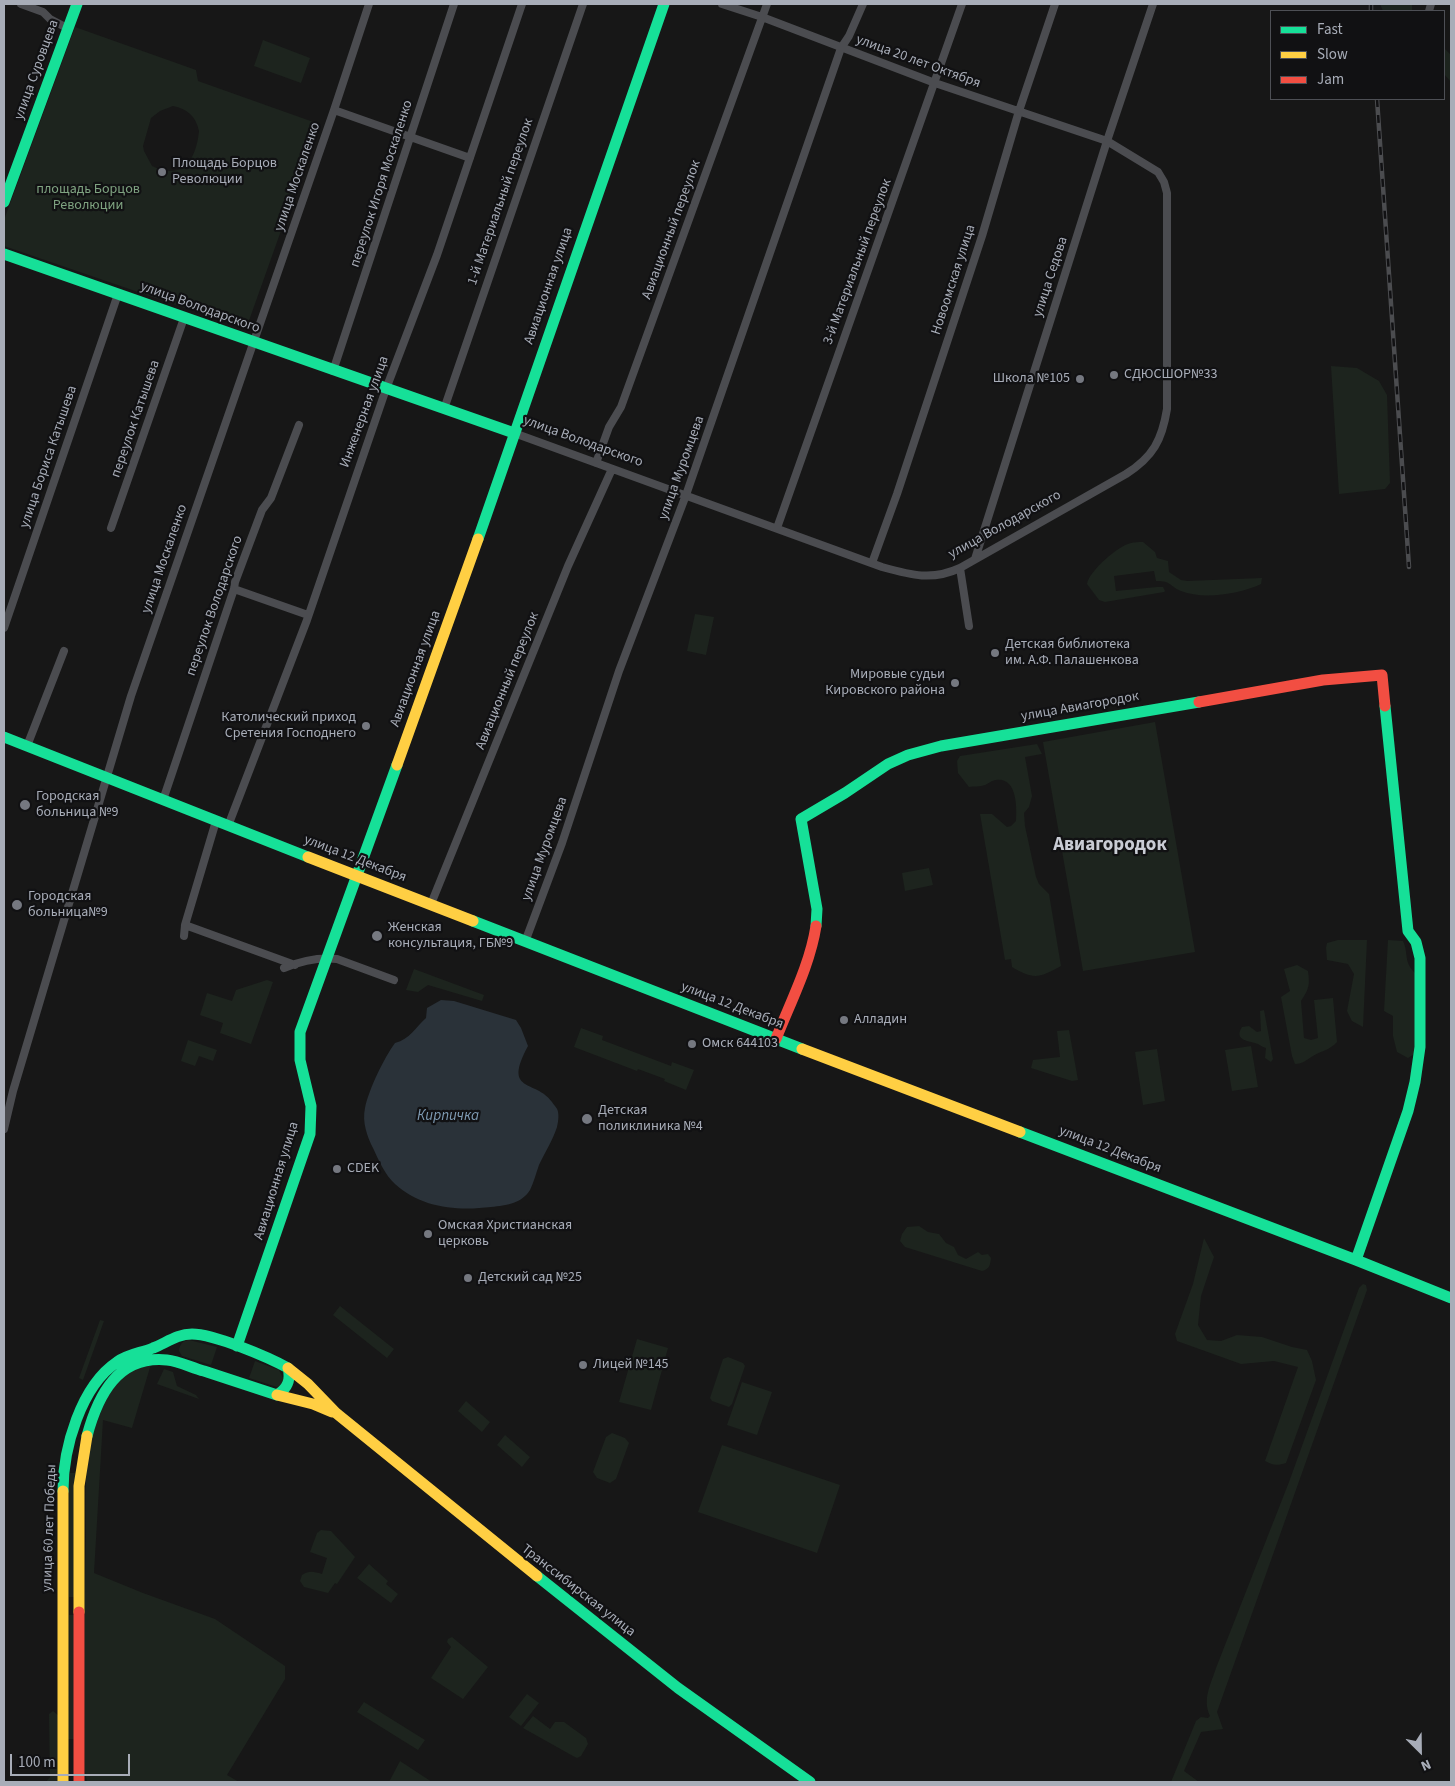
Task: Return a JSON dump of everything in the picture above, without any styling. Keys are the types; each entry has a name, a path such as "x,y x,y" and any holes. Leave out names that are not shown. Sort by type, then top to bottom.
{"main road":[{"name":"улица Суровцева","path":"4,202 77,4"},
{"name":"Авиационная улица","path":"237,1346 310,1134 310,1105 298,1043 300,1032 455,606 664,4"},
{"name":"улица Володарского","path":"4,254 514,433"},
{"name":"улица Авиагородок","path":"776,1039 804,968 816,928 817,910 801,819 845,793 888,764 941,746 1323,680 1382,675 1408,931 1416,942 1420,958 1420,1047 1415,1082 1408,1111 1356,1260"},
{"name":"улица 12 Декабря","path":"4,737 525,942 1451,1298"},
{"path":"182,1364 176,1357 174,1349 176,1340 183,1334 198,1334 237,1346 288,1368 308,1384 336,1413"},
{"name":"улица 60 лет Победы","path":"64,1782 64,1469 76,1424 100,1376 117,1361 152,1349 183,1334"},
{"name":"улица 60 лет Победы","path":"80,1782 80,1469 82,1451 88,1430 99,1402 114,1376 123,1368 133,1363 151,1358 159,1358 277,1395 313,1404 336,1413"},
{"path":"277,1395 284,1391 289,1384 288,1368"},
{"name":"Транссибирская улица","path":"336,1413 592,1622 678,1688 810,1782"},
{"path":"63,1608 80,1608"}],"street":[{"path":"22,4 42,12 68,29"},
{"name":"улица Москаленко","path":"4,1129 13,1092 131,696 369,4"},
{"name":"переулок Игоря Москаленко","path":"333,371 454,4"},
{"name":"Инженерная улица","path":"228,826 308,616 386,389 438,255 522,4"},
{"name":"1-й Материальный переулок","path":"444,409 583,4"},
{"name":"улица 20 лет Октября","path":"722,4 762,17 935,83 1107,141"},
{"name":"Авиационный переулок","path":"596,463 609,427 621,407 767,4"},
{"name":"улица Муромцева","path":"525,942 562,843 620,671 686,495 841,48 849,36 863,4"},
{"name":"3-й Материальный переулок","path":"777,528 962,4"},
{"name":"Новоомская улица","path":"872,563 897,494 982,236 1019,111 1054,4"},
{"name":"улица Седова","path":"975,559 1107,141 1153,4"},
{"path":"334,110 470,158"},
{"name":"улица Володарского","path":"514,433 898,571 924,576 937,576 960,568 1137,467 1152,452 1160,439 1167,408 1167,194 1164,182 1158,172 1107,141"},
{"name":"улица Бориса Катышева","path":"4,628 118,294"},
{"name":"переулок Катышева","path":"111,528 184,318"},
{"name":"переулок Володарского","path":"163,800 235,582 262,510 271,498 299,425"},
{"name":"Авиационный переулок","path":"431,904 568,566 612,469"},
{"path":"960,568 969,626"},
{"path":"234,589 308,616"},
{"path":"27,746 64,651"},
{"path":"184,936 185,925 216,822"},
{"path":"185,925 295,964"},
{"path":"284,968 318,958 337,959 394,980"},
{"path":"4,1090 13,1092"}],"green space":[{"path":"1380,4 1412,4 1412,10 1383,10"},
{"name":"площадь Борцов Революции","path":"75,27 196,70 198,81 319,124 246,329 4,246 4,220","holes":["173,106 187,111 196,121 199,131 195,151 191,159 180,169 172,171 163,170 152,166 143,146 151,118 160,111"]},
{"path":"263,40 310,58 301,83 254,66"},
{"path":"1445,49 1451,55 1451,82 1445,75"},
{"path":"1331,366 1357,368 1379,381 1387,395 1390,483 1385,489 1339,494"},
{"path":"1143,542 1155,552 1157,558 1168,561 1169,572 1181,580 1262,578 1261,584 1243,591 1221,595 1190,594 1168,583 1156,581 1154,571 1114,576 1116,591 1163,587 1164,592 1105,602 1099,600 1087,584 1093,572 1119,548 1132,543"},
{"path":"695,614 714,617 706,655 687,651"},
{"path":"1155,722 1195,952 1083,971 1043,742"},
{"path":"1037,744 1042,754 1025,757 1032,796 1029,807 1024,813 1025,826 1036,877 1039,884 1049,894 1061,966 1042,975 1031,976 1012,967 1011,959 1005,960 980,814 992,814 1007,827 1011,826 1016,821 1016,801 1012,788 1003,780 995,780 983,786 969,787 958,773 957,761 960,756"},
{"path":"929,868 933,885 905,891 902,873"},
{"path":"1338,940 1367,940 1363,1027 1352,1021 1347,1011 1354,974 1348,964 1327,960 1327,943"},
{"path":"1388,940 1403,941 1409,965 1415,973 1416,1053 1408,1058 1397,1052 1393,1036 1393,1016 1384,1011"},
{"path":"1297,965 1308,971 1309,976 1308,987 1301,1001 1304,1038 1311,1040 1318,1038 1314,1000 1333,998 1337,1042 1304,1062 1295,1064 1281,997 1290,991 1284,969"},
{"path":"414,969 484,995 482,1001 428,985 418,992 406,990"},
{"path":"267,980 273,982 251,1044 220,1033 223,1023 200,1015 207,993 232,1001 236,990"},
{"path":"1264,1010 1273,1059 1271,1062 1265,1058 1266,1048 1244,1040 1240,1035 1242,1027 1249,1026 1257,1032 1261,1031 1260,1011"},
{"path":"581,1028 603,1036 602,1040 671,1066 672,1062 694,1070 686,1090 664,1081 665,1079 638,1069 637,1071 574,1047"},
{"path":"1069,1030 1078,1080 1072,1081 1031,1068 1033,1060 1060,1057 1057,1031"},
{"path":"188,1040 217,1050 213,1061 199,1056 195,1066 181,1061"},
{"path":"1251,1046 1258,1087 1232,1091 1225,1050"},
{"path":"1157,1049 1165,1101 1143,1105 1135,1052"},
{"path":"919,1226 928,1232 939,1234 946,1243 954,1247 958,1255 966,1259 978,1252 982,1255 988,1254 991,1258 989,1266 982,1271 905,1247 900,1241 902,1234 907,1227"},
{"path":"1204,1238 1214,1257 1201,1296 1198,1325 1207,1340 1221,1341 1237,1335 1262,1337 1307,1350 1312,1361 1316,1380 1286,1463 1275,1465 1265,1461 1298,1367 1274,1361 1241,1364 1177,1341 1175,1334 1193,1284"},
{"path":"1363,1284 1366,1285 1367,1290 1217,1712 1223,1729 1201,1732 1184,1771 1199,1782 1171,1782 1196,1721 1201,1717 1208,1718 1210,1716 1207,1698 1216,1668 1289,1482 1359,1288"},
{"path":"340,1306 394,1349 387,1358 333,1315"},
{"path":"100,1320 104,1321 83,1380 79,1378"},
{"path":"637,1339 668,1348 651,1410 619,1402"},
{"path":"189,1340 217,1347 211,1365 182,1356 179,1351 181,1345"},
{"path":"728,1357 743,1363 745,1366 732,1404 729,1407 712,1401 710,1398 723,1359"},
{"path":"255,1361 279,1370 284,1380 282,1385 277,1387 249,1378"},
{"path":"151,1364 132,1428 103,1420 94,1573 215,1619 285,1666 285,1679 227,1775 239,1782 87,1782 85,1772 86,1496 91,1441 105,1402 121,1377 136,1366"},
{"path":"164,1369 173,1372 177,1386 196,1395 199,1399 157,1384"},
{"path":"742,1382 772,1392 757,1435 727,1425"},
{"path":"466,1401 490,1422 482,1432 458,1411"},
{"path":"612,1433 625,1438 629,1443 616,1479 610,1483 597,1478 593,1472 606,1437"},
{"path":"505,1435 530,1457 522,1467 497,1445"},
{"path":"722,1445 840,1485 817,1553 698,1512"},
{"path":"69,1473 75,1473 75,1597 69,1597"},
{"path":"321,1530 331,1531 355,1557 337,1584 335,1583 328,1593 304,1587 300,1581 302,1575 307,1572 322,1574 327,1558 310,1552 317,1533"},
{"path":"369,1564 388,1581 386,1584 398,1594 391,1603 357,1578"},
{"path":"69,1615 75,1615 75,1739 68,1739"},
{"path":"452,1637 488,1667 463,1699 431,1678 451,1647 447,1642"},
{"path":"527,1694 539,1703 521,1726 509,1717"},
{"path":"364,1702 425,1740 418,1750 357,1712"},
{"path":"53,1711 59,1716 58,1782 46,1782 50,1777 49,1714"},
{"path":"533,1716 550,1729 555,1722 564,1722 586,1738 588,1744 581,1756 577,1758 523,1728"},
{"path":"400,1761 432,1782 389,1782"}],"water":[{"name":"Кирпичка","path":"441,1000 454,1001 516,1020 528,1046 521,1061 520,1079 545,1095 557,1108 557,1127 539,1165 530,1190 526,1195 513,1203 491,1207 453,1208 428,1203 416,1198 405,1192 388,1176 367,1134 364,1118 365,1108 373,1083 386,1057 395,1043 408,1036 426,1018 427,1008"}],"railway":[{"path":"1371,4 1371,10"},
{"path":"1377,100 1409,567"}],"traffic: fast":[{"path":"4,202 77,4"},
{"path":"478,539 664,4"},
{"path":"4,254 514,433"},
{"path":"816,926 817,909 801,819 845,793 888,764 908,755 941,746 1199,702"},
{"path":"1356,1260 1408,1111 1415,1082 1420,1047 1420,958 1416,942 1408,931 1385,706"},
{"path":"4,737 308,857"},
{"path":"237,1346 310,1134 311,1106 300,1060 300,1032 397,765"},
{"path":"473,921 802,1049"},
{"path":"1020,1132 1451,1298"},
{"path":"63,1491 66,1456 76,1419 93,1386 104,1373 121,1359 153,1348 176,1337 192,1334 227,1342 255,1352 288,1368 288,1383 284,1390 277,1395 172,1361 150,1360 135,1364 123,1371 104,1393 97,1406 87,1436"},
{"path":"537,1576 678,1688 810,1782"}],"traffic: slow":[{"path":"397,765 478,539"},
{"path":"308,857 473,921"},
{"path":"802,1049 1020,1132"},
{"path":"288,1368 308,1384 336,1413 537,1576"},
{"path":"277,1395 313,1404 332,1412"},
{"path":"79,1612 79,1486 87,1436"},
{"path":"63,1491 63,1782"}],"traffic: jam":[{"path":"1199,702 1323,680 1382,675 1385,706"},
{"path":"776,1039 799,984 816,926"},
{"path":"79,1612 79,1782"}],"place":[{"name":"Площадь Борцов Революции","path":"162,172"},
{"name":"СДЮСШОР№33","path":"1114,375"},
{"name":"Школа №105","path":"1080,379"},
{"name":"Детская библиотека им. А.Ф. Палашенкова","path":"995,653"},
{"name":"Мировые судьи Кировского района","path":"955,683"},
{"name":"Католический приход Сретения Господнего","path":"366,726"},
{"name":"Городская больница №9","path":"25,805"},
{"name":"Городская больница№9","path":"17,905"},
{"name":"Женская консультация, ГБ№9","path":"377,936"},
{"name":"Алладин","path":"844,1020"},
{"name":"Омск 644103","path":"692,1044"},
{"name":"Детская поликлиника №4","path":"587,1119"},
{"name":"CDEK","path":"337,1169"},
{"name":"Омская Христианская церковь","path":"428,1234"},
{"name":"Детский сад №25","path":"468,1278"},
{"name":"Лицей №145","path":"583,1365"}],"district":[{"name":"Авиагородок","path":"1110,846"}]}
